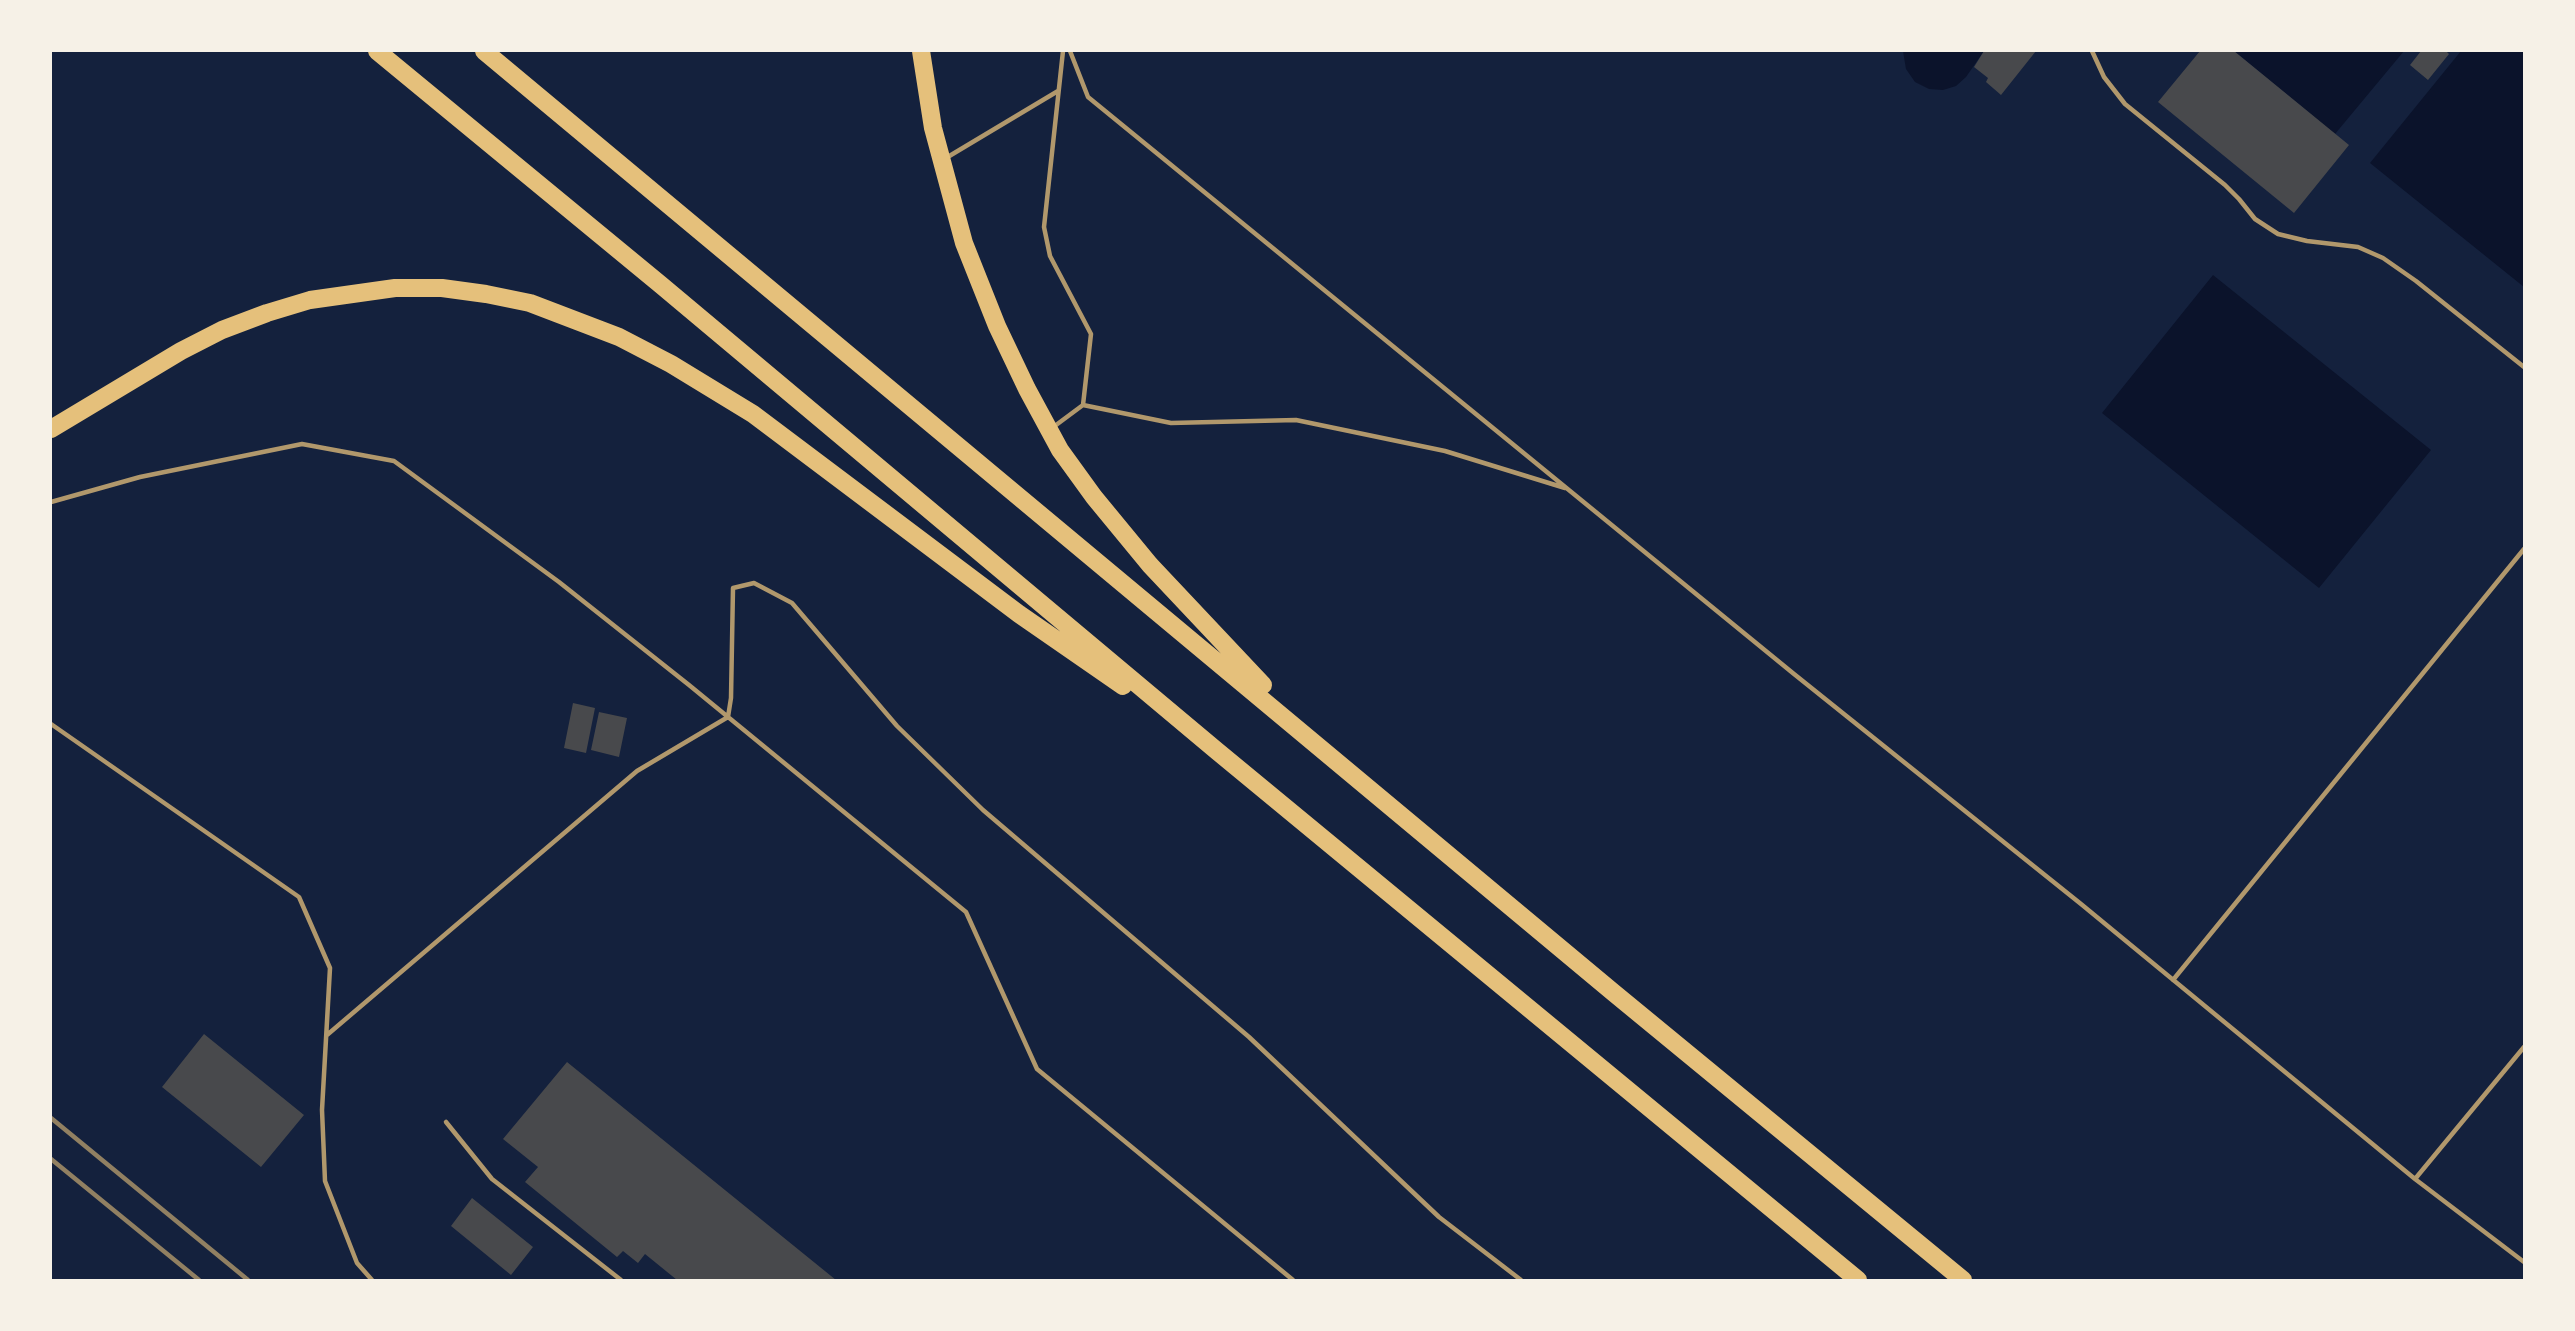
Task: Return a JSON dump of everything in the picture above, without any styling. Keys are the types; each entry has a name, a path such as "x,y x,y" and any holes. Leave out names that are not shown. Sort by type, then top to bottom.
{"highway":[{"path":"377,51 680,301 1217,751 1858,1280"},
{"path":"484,51 1963,1280"},
{"path":"921,51 933,128 964,243 997,327 1060,450 1094,497 1150,565 1220,642 1356,776"},
{"path":"51,429 181,351 222,330 310,300 395,288 442,288 530,303 619,337 671,363 753,414 1019,614 1217,751"}],"lane":[{"path":"1050,430 1083,405 1091,334 1050,256 1044,227 1063,51"},
{"path":"1070,51 1088,98 2415,1179 2524,1262"},
{"path":"2092,51 2104,77 2125,104 2225,185 2255,219 2278,234 2307,241 2358,248 2383,258 2416,281 2524,367"},
{"path":"941,160 1058,91"},
{"path":"1083,405 1171,423 1296,420 1445,451 1569,489"},
{"path":"51,502 140,477 302,444 394,460 559,582 966,912 1037,1069 1293,1280"},
{"path":"2173,980 2524,549"},
{"path":"728,717 731,698 733,588 754,583 792,603 897,726 982,810 1249,1037 1439,1217 1521,1280"},
{"path":"327,1035 637,771 728,717"},
{"path":"51,723 299,897 330,968 322,1110 325,1181 357,1263 372,1280"},
{"path":"2415,1179 2524,1047"},
{"path":"446,1122 492,1179 621,1280"}],"water":[{"path":"1903,51 1984,51 1966,77 1956,86 1943,90 1929,89 1915,82 1906,69"},
{"path":"2234,51 2404,51 2335,134"},
{"path":"2461,51 2524,51 2524,287 2370,163"},
{"path":"2213,275 2431,450 2319,588 2102,413"}],"building":[{"path":"1984,51 2036,51 2001,95 1986,82 1988,78 1974,67"},
{"path":"2200,51 2234,51 2349,145 2294,213 2158,102"},
{"path":"2421,51 2446,51 2449,54 2428,80 2410,65"},
{"path":"573,703 595,708 586,753 564,748"},
{"path":"599,712 627,718 619,757 591,750"},
{"path":"204,1034 304,1115 261,1167 162,1087"},
{"path":"567,1062 836,1280 677,1280 645,1254 638,1263 623,1251 617,1257 525,1182 538,1167 503,1139"},
{"path":"472,1198 533,1247 511,1275 451,1226"}],"railway":[{"path":"51,1118 248,1280"},
{"path":"51,1159 199,1280"}]}
